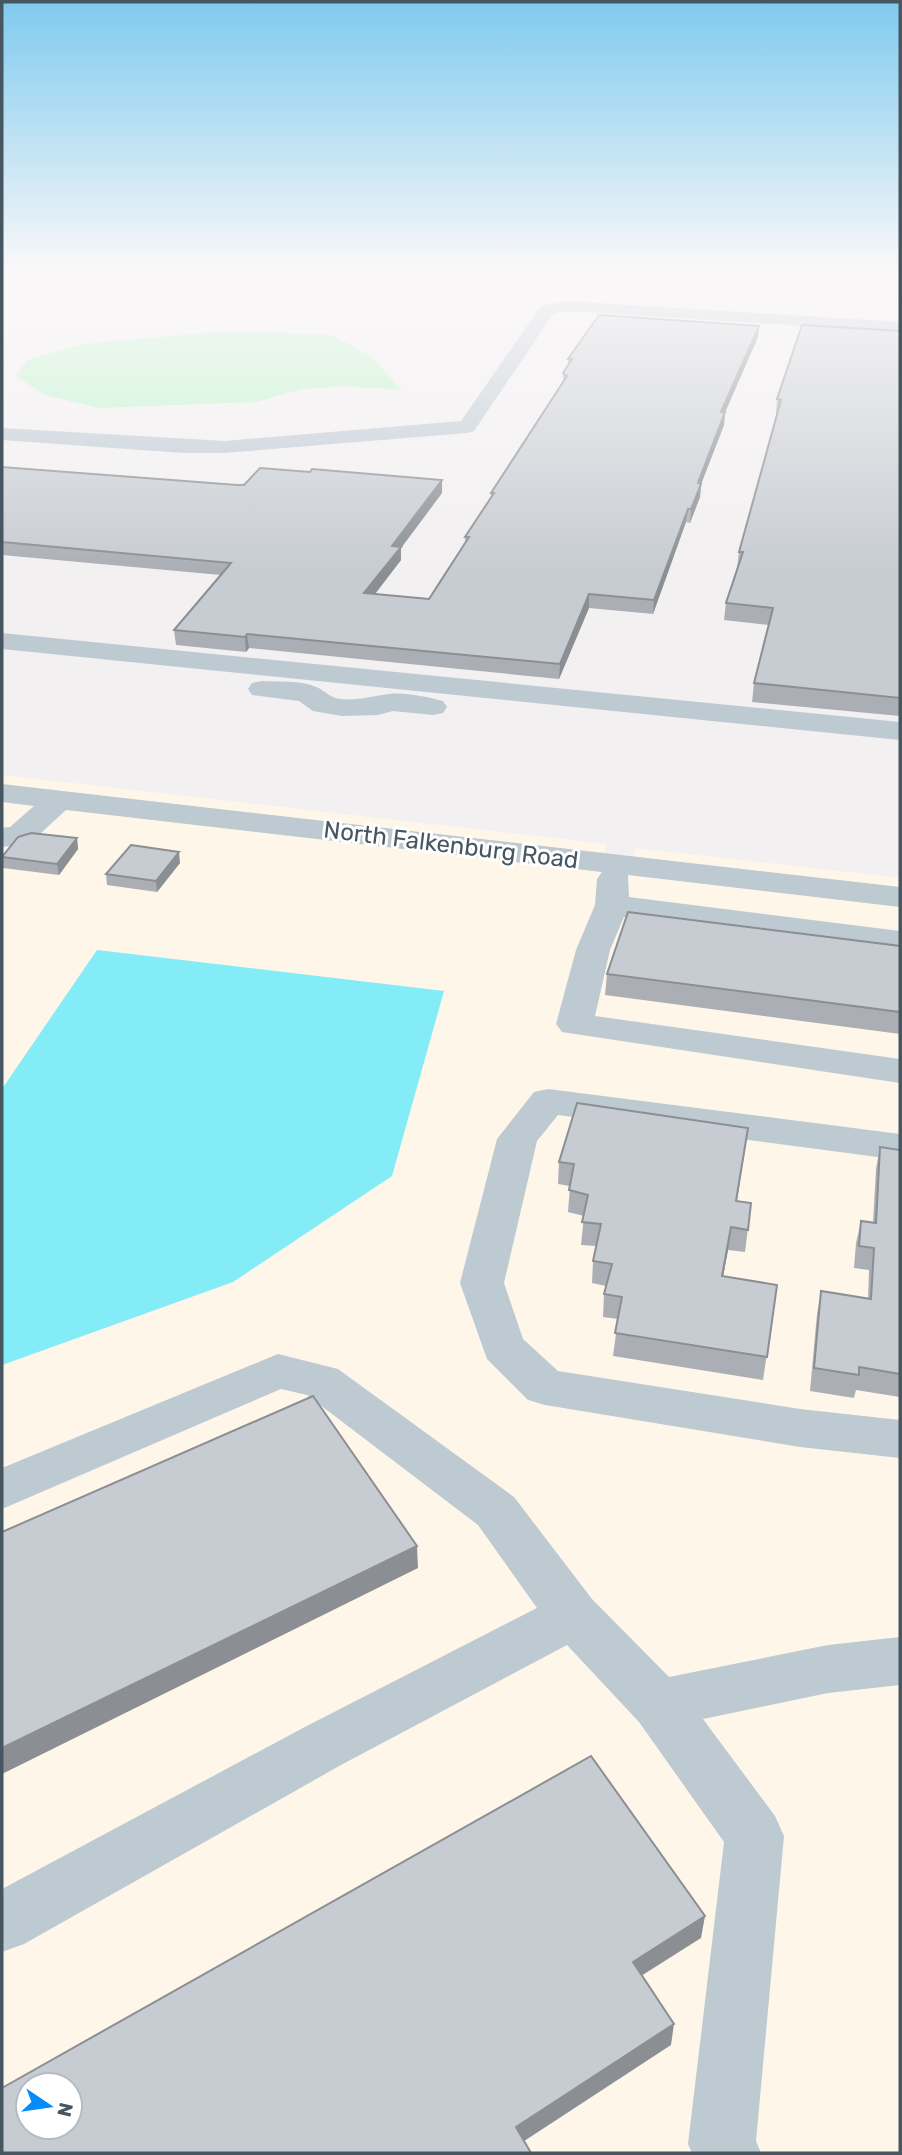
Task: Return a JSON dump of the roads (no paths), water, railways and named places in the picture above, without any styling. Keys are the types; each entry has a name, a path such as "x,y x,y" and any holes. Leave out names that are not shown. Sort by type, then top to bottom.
{"street":[{"path":"2,434 183,447 225,447 467,427 504,373"},
{"path":"2,641 66,647 314,683 323,705 342,708 377,707 396,691 900,731"},
{"path":"396,691 692,734"},
{"name":"North Falkenburg Road","path":"2,769 619,852 900,897"},
{"name":"North Falkenburg Road","path":"2,793 619,852 900,871"},
{"path":"2,837 18,838 59,800"},
{"path":"619,852 612,905 593,950 575,1024 900,1071"},
{"path":"612,905 900,941"},
{"path":"900,1147 548,1101 517,1139 482,1283 503,1347 545,1387 800,1428 900,1439"},
{"path":"2,1489 278,1371 321,1381 496,1511 573,1615 659,1704 754,1836 722,2144 727,2153"},
{"path":"2,1922 321,1747 573,1615"},
{"path":"659,1704 828,1669 900,1661"}],"water":[{"path":"97,950 444,991 392,1176 233,1282 2,1365 2,1089"}]}
